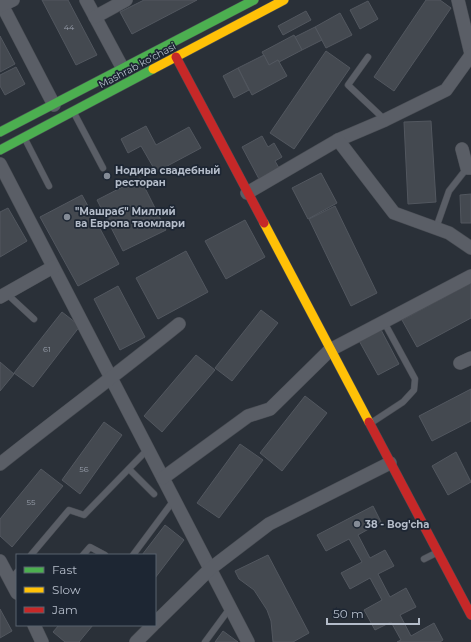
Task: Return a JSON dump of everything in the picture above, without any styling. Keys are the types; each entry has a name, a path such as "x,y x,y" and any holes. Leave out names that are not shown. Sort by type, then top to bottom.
{"street":[{"path":"86,0 123,69"},
{"path":"95,17 126,0"},
{"name":"Mashrab ko'chasi","path":"0,132 254,0"},
{"name":"Mashrab ko'chasi","path":"0,150 284,0"},
{"path":"247,192 338,140 385,120 446,90 471,54 458,0"},
{"path":"5,3 54,105"},
{"path":"176,57 471,615"},
{"path":"338,140 394,213 449,233 471,248"},
{"path":"462,149 469,168"},
{"path":"0,164 248,642"},
{"path":"2,297 53,267"},
{"path":"162,478 248,416 270,409 330,350 471,276"},
{"path":"0,464 67,410 111,379 179,324"},
{"path":"156,622 210,569 269,524 390,463"},
{"path":"1,564 14,576 16,587"},
{"path":"136,642 152,626"}],"lane":[{"path":"368,57 348,85 385,120"},
{"path":"73,111 103,168"},
{"path":"24,138 49,186"},
{"path":"436,228 449,191 469,168"},
{"path":"2,297 34,319"},
{"path":"370,424 403,402 414,390 415,378 384,322"},
{"path":"32,554 69,510 84,515 148,449"},
{"path":"129,469 154,494"},
{"path":"134,554 174,500"},
{"path":"84,554 90,547 103,554"},
{"path":"424,559 438,552"},
{"path":"205,642 230,608"}],"building":[{"path":"42,0 68,0 97,55 76,65"},
{"path":"144,0 197,0 132,34 120,12"},
{"path":"426,0 440,0 451,8 394,91 374,77"},
{"path":"368,1 378,19 360,29 350,10"},
{"path":"306,11 311,20 283,35 278,26"},
{"path":"340,13 352,35 326,48 315,27"},
{"path":"315,27 322,40 302,50 295,37"},
{"path":"294,35 302,50 279,62 278,60 269,65 262,52"},
{"path":"0,36 15,64 0,72"},
{"path":"326,51 350,68 294,149 270,133"},
{"path":"264,55 269,65 278,60 287,76 252,95 238,68"},
{"path":"16,67 25,84 5,95 0,86 0,75"},
{"path":"238,68 249,90 234,98 223,76"},
{"path":"431,121 436,202 408,204 404,122"},
{"path":"146,126 156,145 189,127 201,148 156,172 141,146 128,153 121,139"},
{"path":"262,136 268,147 274,143 282,157 275,161 279,168 259,179 242,147"},
{"path":"321,173 337,203 308,219 292,188"},
{"path":"140,178 166,230 123,251 97,200"},
{"path":"471,194 471,223 461,223 460,195"},
{"path":"82,195 119,264 78,286 40,217"},
{"path":"335,206 377,293 351,306 309,219"},
{"path":"8,208 27,241 0,257 0,212"},
{"path":"245,220 265,257 226,279 205,241"},
{"path":"186,251 208,292 158,319 136,278"},
{"path":"471,283 471,318 417,347 402,320"},
{"path":"118,286 145,337 120,350 94,299"},
{"path":"261,310 278,323 232,381 215,368"},
{"path":"62,312 80,326 33,387 14,373"},
{"path":"379,326 399,364 378,375 357,337"},
{"path":"196,355 215,370 162,432 144,416"},
{"path":"0,362 14,374 0,391"},
{"path":"471,389 471,421 432,441 419,416"},
{"path":"305,396 327,413 282,471 260,453"},
{"path":"104,422 122,435 80,494 62,480"},
{"path":"240,444 263,460 219,518 197,503"},
{"path":"456,452 471,482 448,495 432,466"},
{"path":"41,469 63,486 12,547 0,536 0,519"},
{"path":"373,506 381,522 358,535 370,558 385,550 394,566 378,574 390,597 406,588 416,607 400,615 411,636 434,623 443,640 440,642 397,642 401,640 391,622 375,630 364,610 382,600 370,578 350,589 341,573 362,562 349,539 326,551 317,535"},
{"path":"165,525 184,540 156,577 156,554 143,554"},
{"path":"268,555 309,633 293,642 273,642 271,621 267,610 254,590 239,579 235,571"},
{"path":"0,609 12,631 0,638"},
{"path":"58,626 92,626 79,642 65,642 53,632"},
{"path":"223,631 238,642 215,642"}],"traffic: fast":[{"path":"0,132 254,0"},
{"path":"0,150 153,69"}],"traffic: slow":[{"path":"153,69 284,0"},
{"path":"264,223 369,422"}],"traffic: jam":[{"path":"176,57 264,223"},
{"path":"369,422 471,615"}],"place":[{"name":"Нодира свадебный ресторан","path":"107,176"},
{"name":"\"Машраб\" Миллий ва Европа таомлари","path":"67,217"},
{"name":"38 - Bog'cha","path":"357,524"}]}
